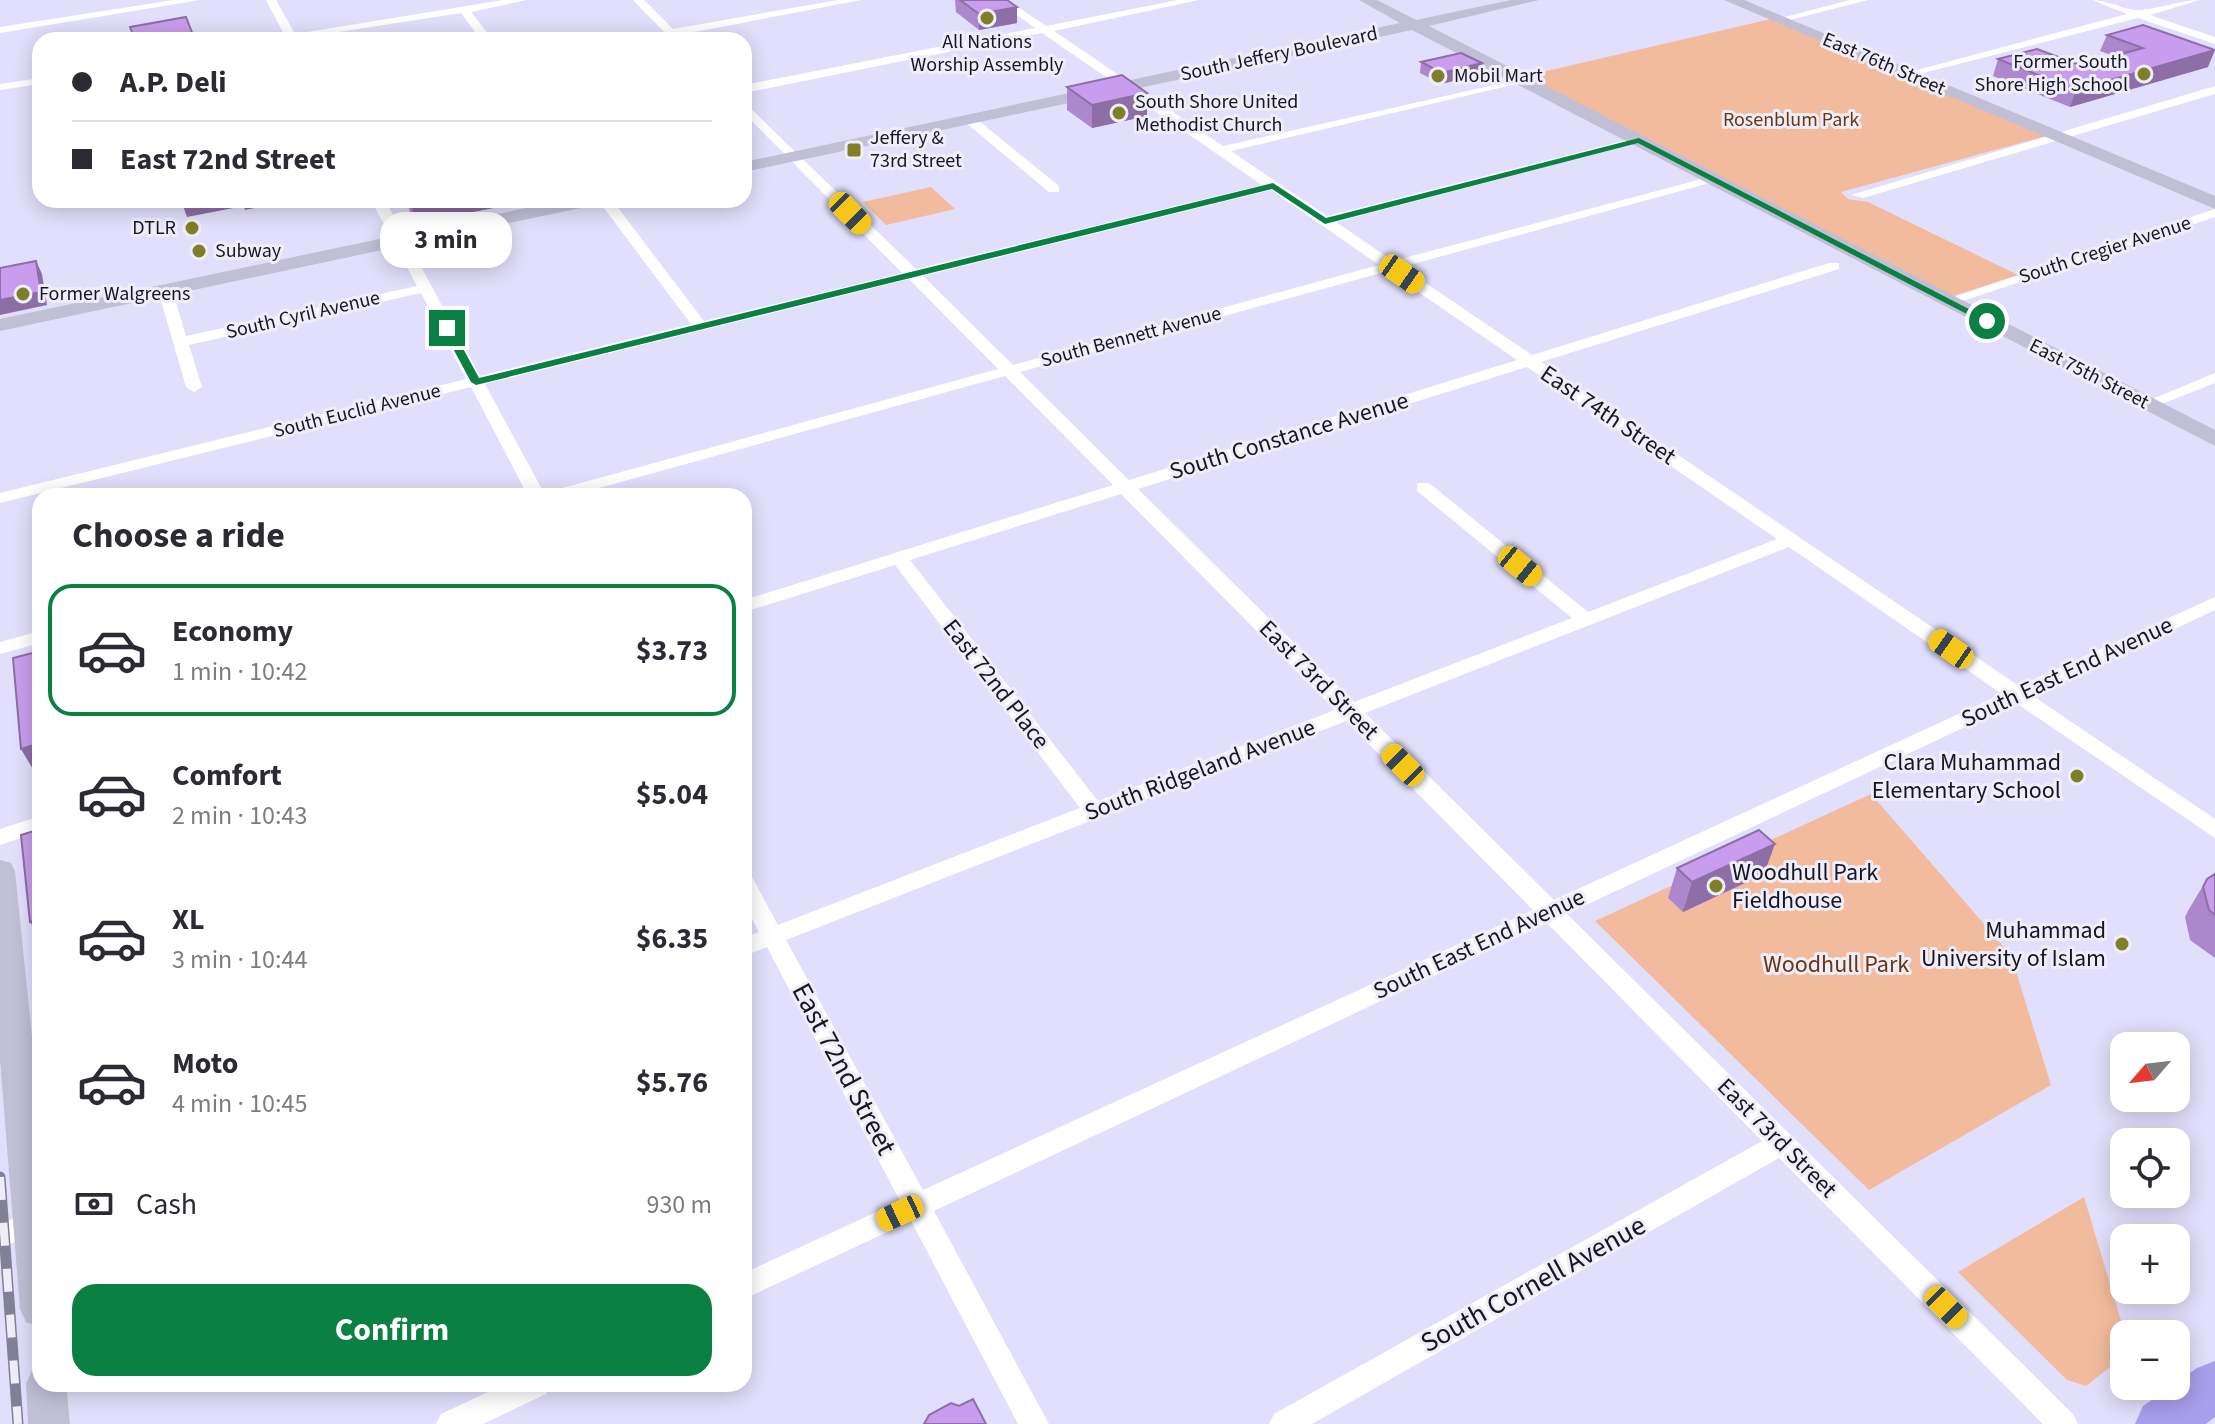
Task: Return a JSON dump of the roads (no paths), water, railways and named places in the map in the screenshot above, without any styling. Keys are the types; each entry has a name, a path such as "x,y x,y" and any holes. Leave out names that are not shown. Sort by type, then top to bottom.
{"highway":[{"path":"2162,1424 2215,1386"}],"street":[{"path":"0,30 195,0"},
{"path":"271,0 288,32"},
{"path":"334,32 522,0"},
{"path":"638,0 669,32"},
{"path":"699,32 856,0"},
{"name":"East 74th Street","path":"1001,0 2215,830"},
{"path":"752,87 1194,0"},
{"name":"East 75th Street","path":"1366,0 2215,439"},
{"name":"South Jeffery Boulevard","path":"752,165 1532,0"},
{"name":"East 76th Street","path":"1731,0 2215,203"},
{"path":"1778,20 1863,0"},
{"path":"2097,0 2215,41"},
{"path":"1908,74 2195,0"},
{"path":"464,10 481,32"},
{"path":"1221,150 1521,80"},
{"path":"0,87 32,82"},
{"path":"1858,195 2215,90"},
{"name":"East 73rd Street","path":"752,114 2063,1424"},
{"path":"969,119 1054,189"},
{"path":"1325,221 1639,141"},
{"name":"South Bennett Avenue","path":"580,488 1712,178"},
{"name":"South Euclid Avenue","path":"41,488 1273,186"},
{"path":"382,208 533,488"},
{"path":"0,325 552,208"},
{"path":"611,208 700,326"},
{"name":"South Cregier Avenue","path":"1949,301 2215,213"},
{"name":"South Constance Avenue","path":"752,604 1834,266"},
{"name":"South Cyril Avenue","path":"181,342 425,288"},
{"path":"165,290 194,387"},
{"path":"2148,404 2215,378"},
{"path":"1423,487 1586,620"},
{"name":"South Euclid Avenue","path":"0,498 32,490"},
{"name":"South Ridgeland Avenue","path":"752,944 1791,540"},
{"name":"East 72nd Place","path":"899,558 1094,811"},
{"name":"South East End Avenue","path":"752,1282 2214,606"},
{"path":"0,648 32,639"},
{"path":"0,837 32,827"},
{"path":"0,871 24,1226 32,1268"},
{"name":"East 72nd Street","path":"752,898 1034,1424"},
{"name":"South Cornell Avenue","path":"1284,1424 1782,1143"},
{"path":"47,1392 49,1424"},
{"path":"451,1424 519,1392"}],"railway":[{"path":"0,1177 18,1424"}],"place":[{"name":"All Nations Worship Assembly","path":"987,18"},
{"name":"Former South Shore High School","path":"2144,74"},
{"name":"Mobil Mart","path":"1438,76"},
{"name":"South Shore United Methodist Church","path":"1119,113"},
{"name":"Jeffery & 73rd Street","path":"854,150"},
{"name":"DTLR","path":"192,228"},
{"name":"Subway","path":"199,251"},
{"name":"Former Walgreens","path":"23,294"},
{"name":"Clara Muhammad Elementary School","path":"2077,776"},
{"name":"Woodhull Park Fieldhouse","path":"1716,886"},
{"name":"Muhammad University of Islam","path":"2122,944"}],"park label":[{"name":"Rosenblum Park","path":"1791,120"},
{"name":"Woodhull Park","path":"1836,964"}]}
